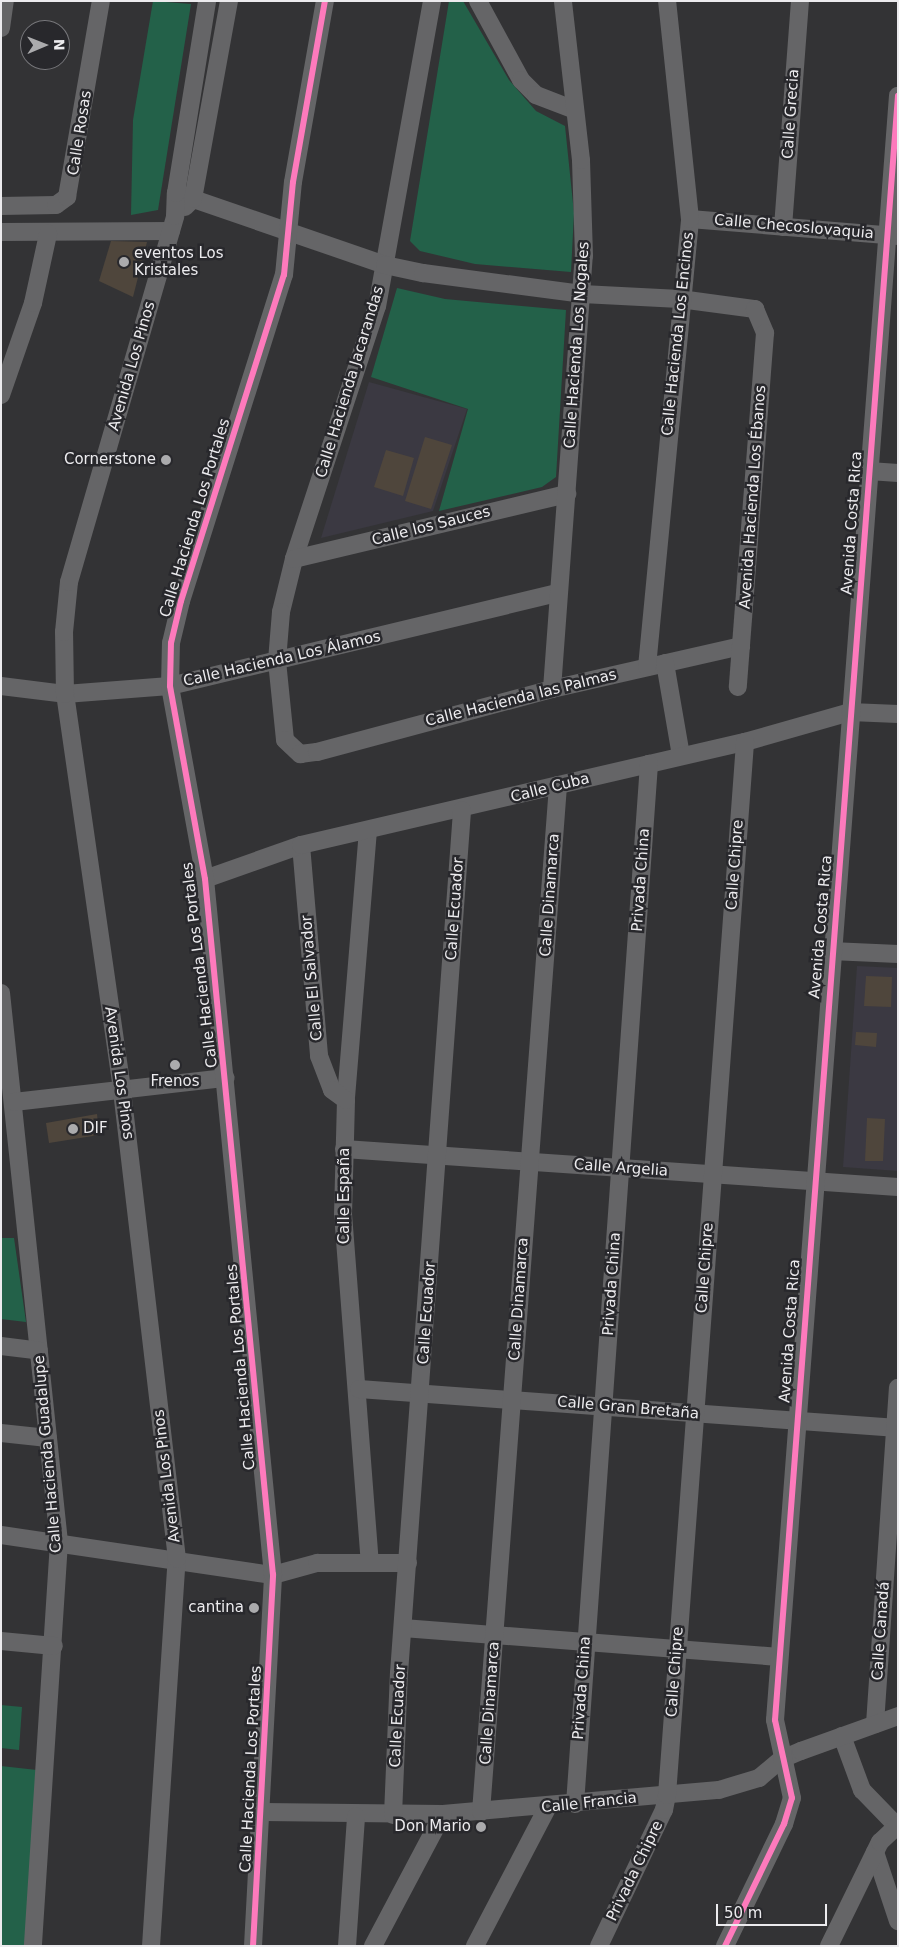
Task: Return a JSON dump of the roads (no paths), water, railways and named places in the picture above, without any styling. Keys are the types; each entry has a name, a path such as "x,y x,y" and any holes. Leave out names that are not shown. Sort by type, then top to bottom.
{"street":[{"path":"1,28 5,1"},
{"name":"Calle Rosas","path":"1,206 56,205 67,197 101,1"},
{"path":"1,232 48,234 173,223 193,199 229,1"},
{"name":"Calle Hacienda Los Portales","path":"253,1946 263,1812 273,1575 226,1078 205,879 170,686 171,643 181,600 278,301 293,182 326,1"},
{"name":"Calle Hacienda Jacarandas","path":"300,754 285,740 277,661 282,612 294,559 377,306 432,1"},
{"path":"478,1 521,80 536,95 573,109"},
{"name":"Calle Hacienda Los Nogales","path":"552,689 582,294 585,214 563,1"},
{"name":"Calle Hacienda Los Encinos","path":"647,667 680,299 690,218 667,1"},
{"name":"Calle Grecia","path":"783,227 800,1"},
{"name":"Avenida Los Pinos","path":"151,1946 177,1559 122,1089 65,694 64,632 69,582 173,223 204,4"},
{"name":"Avenida Costa Rica","path":"725,1946 791,1806 775,1720 795,1421 831,951 869,471 892,236 898,96"},
{"path":"176,192 288,233 385,265 466,280 582,294 680,299"},
{"name":"Calle Checoslovaquia","path":"690,218 892,236"},
{"path":"1,395 33,303 48,234"},
{"name":"Avenida Hacienda Los Ébanos","path":"680,299 755,309 762,319 765,333 738,687"},
{"path":"869,471 898,473"},
{"name":"Calle los Sauces","path":"294,559 567,494"},
{"name":"Calle Hacienda Los Álamos","path":"1,686 65,694 170,686 558,593"},
{"name":"Calle Hacienda las Palmas","path":"300,754 552,689 742,646"},
{"path":"665,662 681,756"},
{"name":"Calle Cuba","path":"205,879 301,845 462,810 558,785 745,742 850,712 898,714"},
{"name":"Calle Chipre","path":"667,1795 711,1174 745,742"},
{"name":"Privada China","path":"575,1804 585,1641 605,1406 649,764"},
{"name":"Calle Dinamarca","path":"481,1812 558,785"},
{"name":"Calle Ecuador","path":"393,1815 403,1628 462,810"},
{"name":"Calle España","path":"368,830 346,1100 344,1149 345,1252 359,1389 370,1562"},
{"name":"Calle El Salvador","path":"301,845 319,1056 332,1090 346,1100"},
{"path":"831,951 898,954"},
{"name":"Calle Hacienda Guadalupe","path":"1,993 59,1542 54,1646 33,1946"},
{"path":"14,1102 226,1078"},
{"name":"Calle Argelia","path":"344,1149 711,1174 813,1183 898,1187"},
{"path":"1,1346 39,1351"},
{"name":"Calle Canadá","path":"875,1724 898,1388"},
{"name":"Calle Gran Bretaña","path":"359,1389 512,1398 695,1414 896,1428"},
{"path":"1,1433 48,1438"},
{"path":"1,1535 177,1559 273,1575 317,1563 408,1563"},
{"path":"403,1628 779,1657"},
{"path":"1,1640 54,1646"},
{"name":"Calle Francia","path":"263,1812 356,1816 481,1812 547,1808 739,1786 758,1778 782,1759 898,1716"},
{"path":"829,1946 874,1852 897,1825 862,1790 842,1736"},
{"name":"Privada Chipre","path":"599,1946 664,1810 667,1795"},
{"path":"475,1946 547,1808"},
{"path":"373,1946 443,1814"},
{"path":"347,1946 356,1816"},
{"path":"874,1852 898,1921"}],"place":[{"name":"eventos Los Kristales","path":"124,262"},
{"name":"Cornerstone","path":"166,460"},
{"name":"Frenos","path":"175,1065"},
{"name":"DIF","path":"73,1129"},
{"name":"cantina","path":"254,1608"},
{"name":"Don Mario","path":"481,1827"}]}
